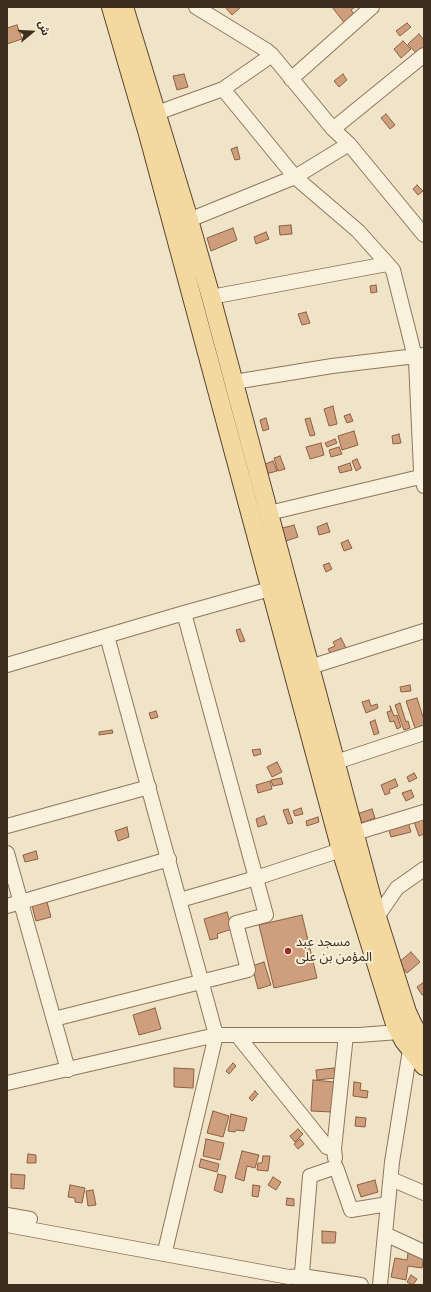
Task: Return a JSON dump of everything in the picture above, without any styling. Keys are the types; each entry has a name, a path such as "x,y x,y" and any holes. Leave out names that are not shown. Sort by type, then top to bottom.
{"main road":[{"path":"111,7 148,134 341,850 392,1015 399,1032 417,1046"},
{"path":"124,7 190,220 377,917 407,1012 413,1026 417,1046 424,1066"}],"street":[{"path":"196,7 272,55 424,235"},
{"path":"291,79 372,7"},
{"path":"157,113 223,89 272,55"},
{"path":"333,129 424,56"},
{"path":"223,89 295,177 358,231 393,270 419,355 423,480 269,513"},
{"path":"190,220 295,177 348,144"},
{"path":"211,297 387,264"},
{"path":"234,382 332,366 419,355"},
{"path":"7,666 270,589"},
{"path":"54,1019 248,970 236,923 266,915 184,613"},
{"path":"310,667 424,631"},
{"path":"106,636 169,859 216,1035 166,1248"},
{"path":"336,762 424,733"},
{"path":"7,826 149,787"},
{"path":"355,833 424,812"},
{"path":"180,900 256,878 341,850"},
{"path":"7,853 68,1070"},
{"path":"7,906 169,859"},
{"path":"377,917 397,888 424,869"},
{"path":"7,1083 216,1035 346,1036 399,1032"},
{"path":"237,1035 327,1147 334,1149"},
{"path":"346,1036 334,1149 336,1167 351,1210 388,1204"},
{"path":"380,1285 391,1179 417,1046"},
{"path":"302,1280 310,1176 336,1167"},
{"path":"391,1179 424,1193"},
{"path":"7,1215 166,1248 290,1269 302,1280"},
{"path":"7,1225 302,1280 361,1285"},
{"path":"385,1234 424,1252"}],"building":[{"path":"225,7 241,7 232,15"},
{"path":"332,7 355,7 351,10 356,17 346,25"},
{"path":"407,23 411,27 400,36 396,31"},
{"path":"17,25 22,39 7,44 7,28"},
{"path":"419,34 424,40 424,48 417,54 408,44"},
{"path":"403,41 411,49 401,58 394,49"},
{"path":"184,74 188,87 177,90 173,76"},
{"path":"343,74 347,80 339,87 334,81"},
{"path":"386,114 395,125 390,129 381,118"},
{"path":"237,147 240,159 235,160 231,149"},
{"path":"417,185 423,191 418,195 413,189"},
{"path":"291,225 292,234 280,235 279,226"},
{"path":"233,228 237,240 211,251 207,238"},
{"path":"266,232 269,239 256,244 254,237"},
{"path":"376,285 377,292 371,293 370,286"},
{"path":"306,312 310,323 302,325 298,314"},
{"path":"333,406 337,424 329,426 324,409"},
{"path":"350,414 353,421 347,423 344,416"},
{"path":"266,418 269,429 263,431 260,420"},
{"path":"310,418 315,435 310,436 305,419"},
{"path":"354,431 358,445 342,450 338,436"},
{"path":"399,434 401,443 393,444 392,436"},
{"path":"335,439 337,443 327,447 325,443"},
{"path":"321,443 324,455 310,459 306,447"},
{"path":"339,447 342,454 331,457 329,450"},
{"path":"280,456 285,469 278,471 274,458"},
{"path":"357,459 361,468 356,471 352,461"},
{"path":"273,461 277,471 266,474 263,465"},
{"path":"350,463 352,470 340,473 338,467"},
{"path":"327,523 330,532 319,535 317,527"},
{"path":"294,525 298,537 283,542 279,529"},
{"path":"348,540 352,548 344,551 341,543"},
{"path":"329,563 332,569 326,572 323,565"},
{"path":"240,629 245,641 240,642 236,630"},
{"path":"341,638 346,648 331,655 328,649 335,646 333,642"},
{"path":"410,685 411,691 401,692 400,687"},
{"path":"417,698 424,720 424,725 415,728 406,701"},
{"path":"369,700 371,706 377,704 378,708 366,713 362,702"},
{"path":"400,703 406,722 408,721 410,728 404,730 395,705"},
{"path":"390,706 394,716 397,715 401,727 397,729 394,721 390,722 387,712 391,711"},
{"path":"156,711 158,717 151,719 149,713"},
{"path":"375,720 379,733 374,735 370,722"},
{"path":"112,730 113,733 99,735 99,732"},
{"path":"260,749 261,754 254,756 252,750"},
{"path":"277,762 282,772 272,777 267,767"},
{"path":"414,773 417,778 409,782 407,777"},
{"path":"281,778 283,784 273,786 271,780"},
{"path":"395,779 398,786 389,790 390,793 385,795 381,785"},
{"path":"270,781 272,789 258,793 256,785"},
{"path":"411,790 414,797 406,801 402,793"},
{"path":"301,808 303,814 295,816 293,811"},
{"path":"288,809 293,823 288,824 283,810"},
{"path":"372,809 375,818 361,823 357,814"},
{"path":"264,816 267,824 258,827 256,819"},
{"path":"318,817 319,822 307,826 306,821"},
{"path":"424,818 424,834 419,836 414,822"},
{"path":"408,822 411,832 391,837 388,827"},
{"path":"127,827 129,837 118,841 115,831"},
{"path":"36,851 38,859 25,862 23,855"},
{"path":"47,902 51,917 36,921 32,906"},
{"path":"227,912 232,929 217,934 218,938 210,940 204,919"},
{"name":"مسجد عبد المؤمن بن على","path":"302,915 317,978 274,988 259,925"},
{"path":"411,952 420,962 407,973 398,963"},
{"path":"264,962 271,985 258,989 252,966"},
{"path":"424,982 424,994 422,995 417,987"},
{"path":"155,1008 161,1029 139,1035 133,1015"},
{"path":"233,1063 236,1066 229,1074 226,1071"},
{"path":"174,1068 194,1069 193,1088 174,1087"},
{"path":"334,1068 335,1078 317,1080 316,1070"},
{"path":"313,1080 334,1082 332,1112 311,1111"},
{"path":"354,1082 361,1083 360,1090 368,1091 367,1098 353,1096"},
{"path":"255,1091 258,1094 252,1101 249,1098"},
{"path":"213,1111 229,1116 223,1137 207,1133"},
{"path":"231,1114 247,1118 244,1131 228,1131"},
{"path":"356,1117 366,1118 365,1127 355,1126"},
{"path":"298,1129 303,1134 295,1142 290,1136"},
{"path":"206,1139 224,1143 220,1160 203,1156"},
{"path":"300,1139 304,1144 298,1149 294,1144"},
{"path":"242,1151 259,1155 255,1168 247,1166 244,1181 235,1178"},
{"path":"28,1154 36,1155 36,1163 27,1163"},
{"path":"263,1156 270,1156 268,1171 257,1170 258,1163 262,1163"},
{"path":"201,1159 219,1164 217,1172 199,1167"},
{"path":"11,1174 25,1175 24,1189 11,1188"},
{"path":"218,1174 226,1176 222,1193 214,1190"},
{"path":"273,1177 281,1182 276,1190 268,1185"},
{"path":"375,1180 378,1192 361,1197 357,1185"},
{"path":"70,1185 85,1188 82,1203 75,1202 75,1198 68,1197"},
{"path":"253,1185 260,1186 258,1197 252,1196"},
{"path":"93,1190 96,1205 88,1206 86,1191"},
{"path":"287,1198 294,1199 294,1206 286,1205"},
{"path":"322,1231 336,1232 335,1243 322,1243"},
{"path":"408,1253 424,1256 422,1268 408,1266 406,1280 391,1277 395,1258 407,1260"},
{"path":"411,1275 417,1279 413,1285 407,1282"}],"place":[{"name":"مسجد عبد المؤمن بن على","path":"288,951"}]}
